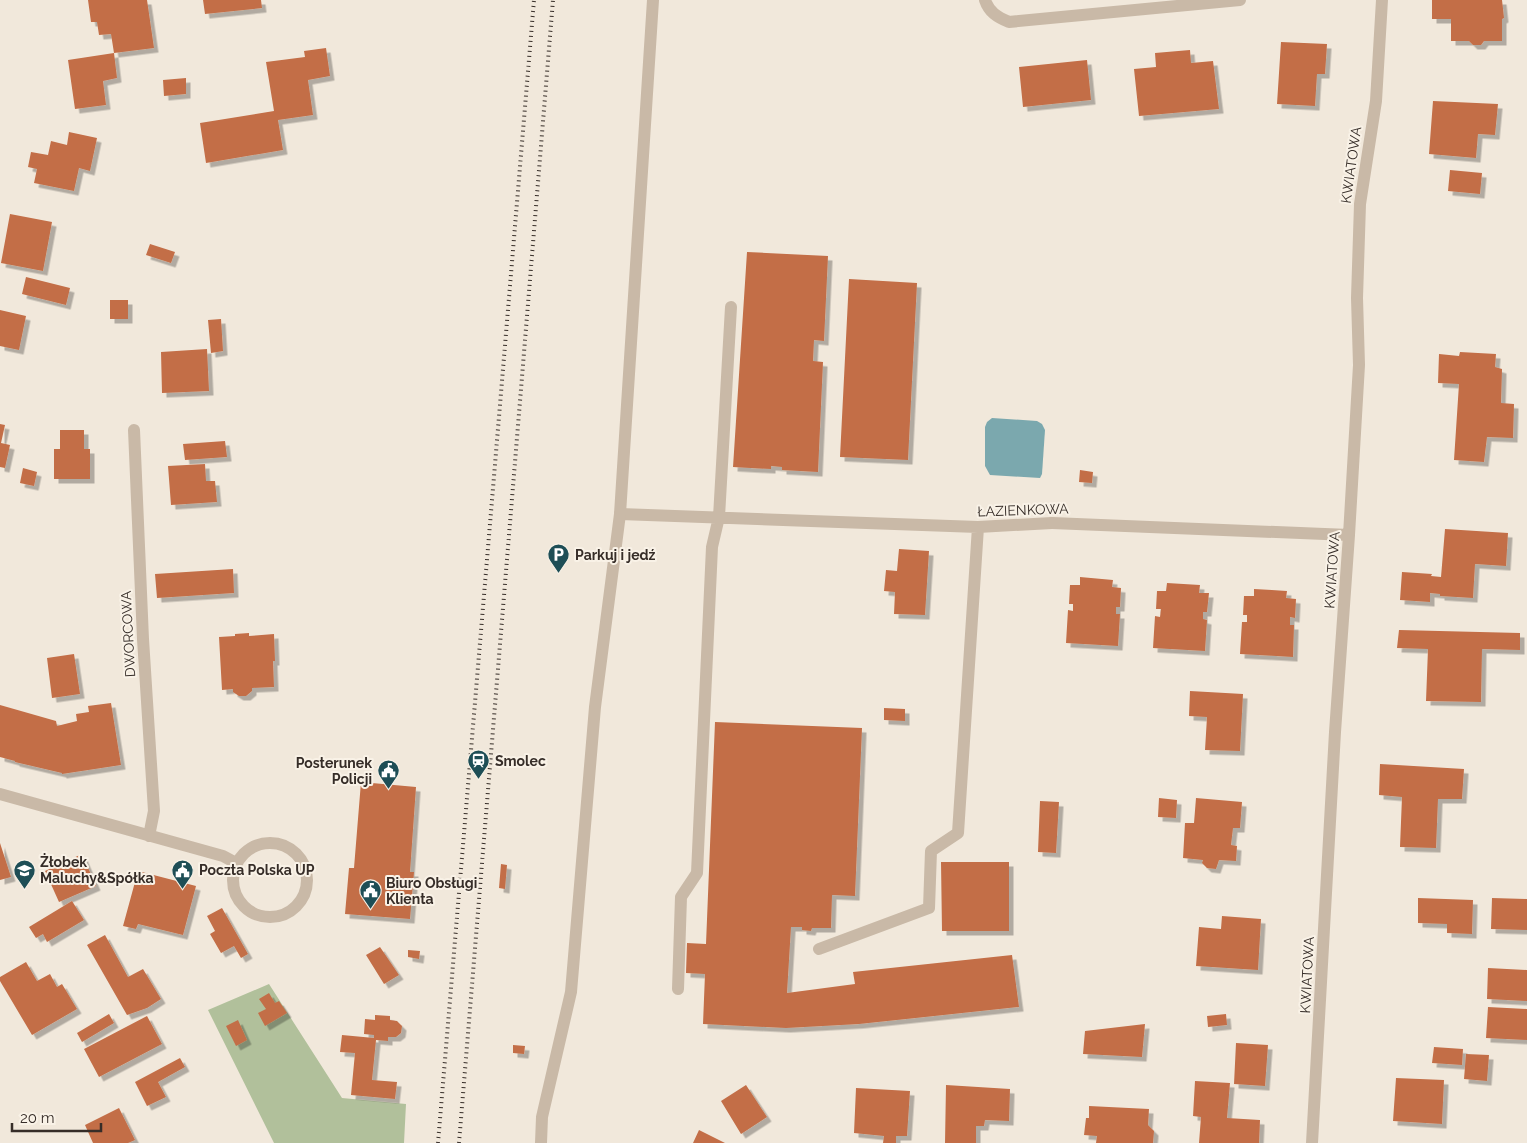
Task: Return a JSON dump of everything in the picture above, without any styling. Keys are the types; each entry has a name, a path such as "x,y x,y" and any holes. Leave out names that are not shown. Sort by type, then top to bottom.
{"street":[{"path":"541,1143 542,1117 571,992 596,707 620,514 653,0"},
{"path":"985,0 988,8 997,17 1009,22 1240,0"},
{"name":"KWIATOWA","path":"1312,1143 1335,732 1359,365 1357,298 1360,204 1376,101 1382,0"},
{"path":"678,989 681,897 697,873 712,547 719,517 731,307"},
{"name":"DWORCOWA","path":"134,430 143,639 154,811 149,836"},
{"name":"ŁAZIENKOWA","path":"620,514 978,527 1052,523 1349,535"},
{"path":"819,949 929,908 931,852 958,833 978,527"},
{"path":"0,794 223,856 236,863"},
{"path":"273,842 284,845 301,860 306,876 304,893 298,904 280,916 259,916 249,911 241,904 236,894 233,879 236,863 243,854 257,845 273,842"}],"green space":[{"path":"269,984 342,1098 406,1104 404,1143 274,1143 208,1010"}],"water":[{"path":"992,418 1037,421 1042,424 1045,430 1042,474 1040,478 990,475 985,466 985,427"}],"building":[{"path":"88,0 147,0 154,48 114,53 111,34 99,35 97,22 91,22"},
{"path":"203,0 261,0 262,8 205,14"},
{"path":"1432,0 1502,0 1504,18 1502,19 1502,41 1484,41 1481,45 1473,45 1469,41 1451,41 1451,19 1432,19"},
{"path":"1281,42 1327,44 1325,74 1317,74 1315,106 1277,104"},
{"path":"326,48 330,76 308,80 313,115 278,120 283,150 206,163 200,123 274,111 266,62 305,57 304,51"},
{"path":"1190,50 1191,63 1213,61 1219,109 1139,116 1134,69 1156,67 1155,53"},
{"path":"114,53 117,78 103,81 106,105 75,109 68,60"},
{"path":"1087,60 1091,100 1023,107 1019,67"},
{"path":"186,78 186,94 164,96 163,80"},
{"path":"1433,101 1498,104 1495,135 1478,134 1476,158 1429,154"},
{"path":"69,132 97,138 90,171 79,168 74,191 34,183 37,169 28,167 31,152 48,155 51,141 67,145"},
{"path":"1450,170 1482,173 1480,194 1448,191"},
{"path":"10,214 52,222 43,271 1,263"},
{"path":"150,244 175,252 171,263 146,255"},
{"path":"747,252 828,256 824,341 814,340 813,361 823,362 818,472 782,470 782,467 771,466 771,469 733,467"},
{"path":"26,277 70,288 66,305 22,294"},
{"path":"849,279 917,283 908,460 840,457"},
{"path":"110,300 128,300 128,319 110,319"},
{"path":"0,310 26,316 19,350 0,346"},
{"path":"221,319 223,351 211,353 208,320"},
{"path":"207,349 209,391 162,393 161,352"},
{"path":"1460,352 1496,354 1495,367 1502,369 1501,403 1514,404 1513,438 1487,437 1484,462 1454,460 1459,384 1438,383 1439,354 1459,356"},
{"path":"0,424 5,425 1,443 10,445 5,468 0,467"},
{"path":"60,430 84,430 84,449 90,449 90,479 54,479 54,449 60,449"},
{"path":"225,441 227,457 185,460 183,444"},
{"path":"205,464 206,481 215,481 217,502 171,505 168,466"},
{"path":"23,468 37,472 34,486 20,483"},
{"path":"1080,470 1093,472 1092,483 1079,482"},
{"path":"1445,529 1508,533 1506,566 1475,564 1473,598 1440,596 1440,594 1430,593 1430,602 1400,600 1402,572 1432,574 1431,576 1441,577"},
{"path":"899,549 929,551 925,615 894,614 895,592 884,591 886,570 897,571"},
{"path":"233,569 234,593 157,598 155,574"},
{"path":"1080,577 1113,580 1112,587 1121,588 1120,607 1116,607 1116,614 1120,614 1118,646 1066,643 1068,610 1073,611 1073,604 1069,604 1070,585 1080,585"},
{"path":"1167,583 1200,585 1199,593 1209,593 1207,612 1203,612 1203,619 1207,620 1205,651 1153,648 1155,616 1160,617 1161,609 1156,609 1157,591 1166,591"},
{"path":"1254,589 1287,591 1286,598 1296,599 1295,618 1290,617 1290,625 1294,625 1293,657 1240,654 1242,622 1247,622 1247,615 1243,615 1244,596 1254,596"},
{"path":"1399,630 1520,633 1520,650 1482,649 1481,702 1426,701 1428,649 1397,648"},
{"path":"249,633 249,636 274,634 274,687 252,688 252,691 246,696 239,696 233,692 233,689 222,690 219,637"},
{"path":"74,654 80,694 52,698 47,658"},
{"path":"1190,691 1243,694 1240,751 1205,750 1207,717 1189,716"},
{"path":"111,703 121,765 62,774 0,757 0,705 56,721 57,726 77,721 76,714 89,712 88,706"},
{"path":"884,708 905,709 905,721 884,720"},
{"path":"715,722 862,728 855,896 832,895 831,928 812,928 811,931 802,930 802,927 791,927 787,993 855,984 853,972 1012,955 1019,1007 859,1024 786,1028 703,1024 705,974 686,973 687,943 706,944"},
{"path":"1380,764 1464,769 1462,799 1438,799 1436,848 1400,847 1402,797 1379,795"},
{"path":"361,782 416,787 410,872 414,872 410,919 345,914 349,868 354,868"},
{"path":"1159,798 1177,800 1176,818 1158,817"},
{"path":"1196,798 1242,802 1240,828 1233,828 1231,845 1237,846 1236,861 1219,860 1216,869 1207,868 1202,863 1203,860 1183,858 1185,823 1194,823"},
{"path":"1040,801 1059,802 1056,853 1038,852"},
{"path":"0,843 11,877 0,880"},
{"path":"82,854 96,886 59,902 45,871"},
{"path":"941,862 1009,862 1009,931 942,931"},
{"path":"501,864 507,865 505,889 499,888"},
{"path":"138,871 196,886 183,935 138,924 136,929 123,926"},
{"path":"1418,898 1473,900 1472,934 1447,933 1447,924 1418,923"},
{"path":"1492,898 1527,899 1527,930 1491,929"},
{"path":"72,901 84,920 47,942 43,934 36,938 29,927"},
{"path":"222,908 248,954 241,958 234,946 221,953 210,934 215,931 207,916"},
{"path":"1222,916 1261,919 1258,970 1196,966 1199,927 1221,929"},
{"path":"105,935 128,977 143,969 161,999 147,1008 127,1015 87,945"},
{"path":"380,947 399,975 384,984 366,955"},
{"path":"408,950 420,951 419,959 408,957"},
{"path":"26,962 37,981 50,974 57,987 62,984 77,1009 32,1035 0,981 0,977"},
{"path":"1488,968 1527,970 1527,1001 1487,999"},
{"path":"269,993 275,1003 279,1001 287,1013 265,1026 258,1013 266,1009 259,999"},
{"path":"1488,1007 1527,1009 1527,1040 1486,1038"},
{"path":"109,1014 114,1023 82,1042 77,1033"},
{"path":"1226,1014 1227,1025 1208,1027 1207,1016"},
{"path":"375,1015 390,1016 390,1020 397,1021 402,1026 401,1033 396,1037 388,1037 388,1041 376,1040 372,1080 397,1082 395,1099 351,1095 355,1053 340,1052 342,1035 374,1038 374,1035 364,1034 365,1019 375,1020"},
{"path":"147,1016 162,1044 99,1077 84,1049"},
{"path":"238,1020 247,1040 236,1046 226,1026"},
{"path":"1145,1024 1142,1057 1083,1054 1085,1031"},
{"path":"1236,1043 1268,1045 1265,1086 1234,1084"},
{"path":"513,1045 525,1046 524,1054 513,1053"},
{"path":"1434,1047 1463,1049 1462,1065 1432,1063"},
{"path":"1466,1054 1489,1055 1487,1081 1464,1079"},
{"path":"180,1058 185,1067 158,1082 166,1097 147,1106 135,1082"},
{"path":"1396,1078 1444,1080 1442,1124 1393,1121"},
{"path":"1195,1081 1230,1083 1227,1118 1260,1120 1259,1143 1199,1143 1201,1117 1193,1116"},
{"path":"746,1085 767,1117 741,1134 721,1101"},
{"path":"946,1085 1010,1089 1009,1121 985,1120 984,1126 976,1126 976,1143 945,1143"},
{"path":"856,1088 910,1091 907,1136 896,1136 896,1143 883,1143 884,1136 854,1133"},
{"path":"1089,1106 1149,1109 1148,1125 1154,1131 1153,1143 1096,1143 1097,1136 1084,1135 1086,1118 1089,1118"},
{"path":"119,1108 135,1140 128,1143 93,1143 85,1125"},
{"path":"699,1130 725,1143 693,1143"}],"railway":[{"path":"438,1143 534,0"},
{"path":"459,1143 553,0"}],"place":[{"name":"Parkuj i jedź","path":"559,574"},
{"name":"Smolec","path":"479,780"},
{"name":"Posterunek Policji","path":"388,790"},
{"name":"Żłobek Maluchy&Spółka","path":"24,889"},
{"name":"Poczta Polska UP","path":"183,889"},
{"name":"Biuro Obsługi Klienta","path":"370,910"}]}
